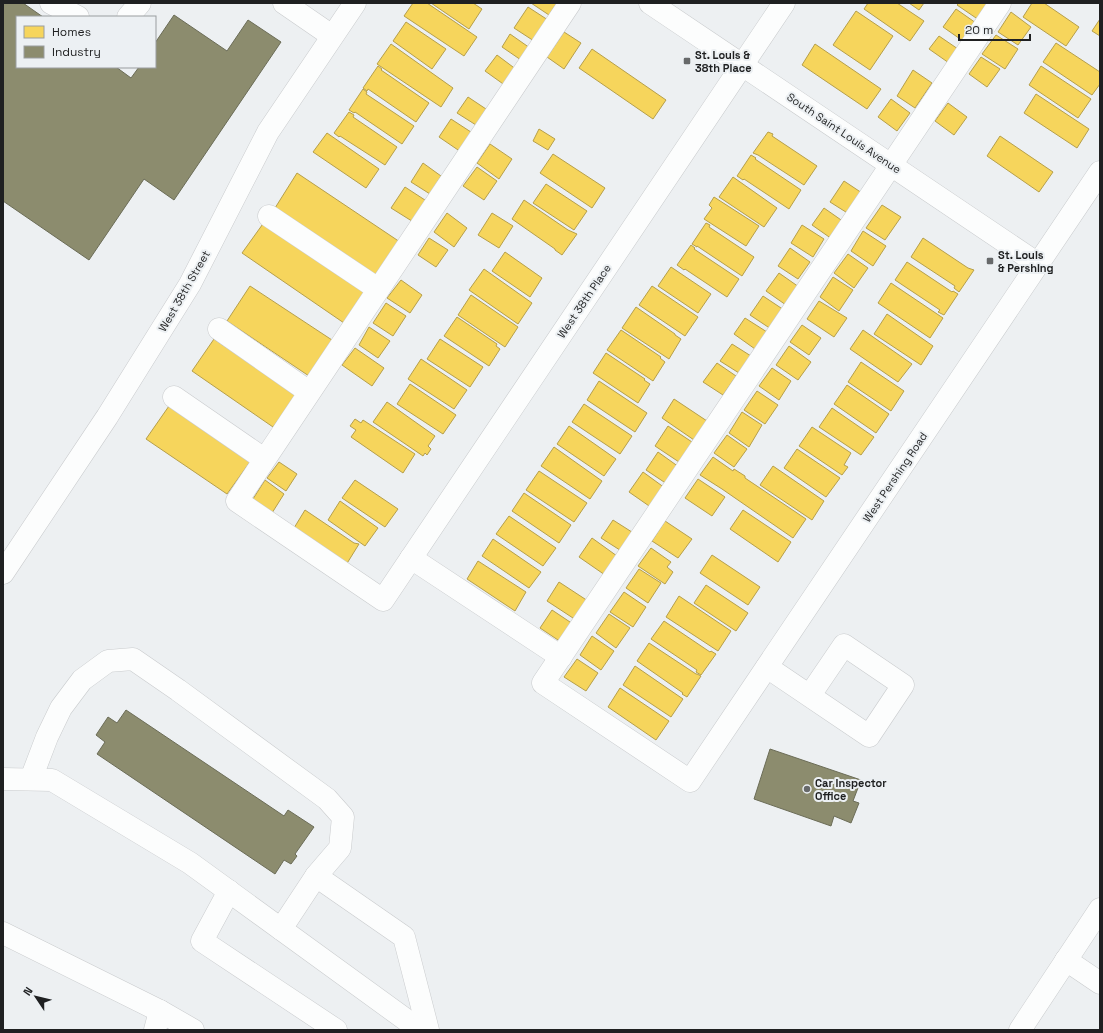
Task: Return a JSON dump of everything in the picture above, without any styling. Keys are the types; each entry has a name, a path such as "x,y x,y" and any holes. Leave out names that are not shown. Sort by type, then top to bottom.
{"street":[{"path":"51,3 76,16"},
{"path":"129,16 140,3"},
{"path":"284,3 332,36"},
{"name":"West 38th Street","path":"3,573 107,417 186,290 268,132 355,3"},
{"path":"174,397 264,459 570,3"},
{"name":"South Saint Louis Avenue","path":"650,3 1038,264"},
{"name":"West 38th Place","path":"264,459 237,501 383,600 784,3"},
{"path":"411,558 561,657 1000,3"},
{"name":"West Pershing Road","path":"561,657 543,683 690,781 1100,172"},
{"path":"269,216 378,289"},
{"path":"219,329 309,392"},
{"path":"31,779 47,737 61,708 82,680 108,661 133,659 327,799 343,817 340,848 316,876 280,929"},
{"path":"767,667 810,695"},
{"path":"3,779 52,780 190,863 420,1030"},
{"path":"316,876 404,937 428,1030"},
{"path":"229,892 202,941 336,1030"},
{"path":"1020,1030 1100,909"},
{"path":"3,933 158,1020 193,1030"},
{"path":"1066,960 1100,983"}],"building: Homes":[{"path":"413,3 427,3 477,37 464,56 404,16"},
{"path":"431,3 473,3 482,9 469,29"},
{"path":"531,3 557,3 549,15"},
{"path":"868,3 897,3 924,21 910,41 864,9"},
{"path":"909,3 924,3 919,10"},
{"path":"959,3 991,3 979,20 957,5"},
{"path":"1032,3 1044,3 1079,27 1066,46 1023,17"},
{"path":"528,7 548,20 534,41 514,28"},
{"path":"956,9 976,23 963,41 943,27"},
{"path":"856,11 893,36 870,70 833,45"},
{"path":"1011,12 1031,27 1018,45 998,32"},
{"path":"1100,19 1100,36 1092,31"},
{"path":"406,22 446,49 432,69 393,41"},
{"path":"564,32 581,43 564,69 547,57"},
{"path":"510,34 530,48 521,60 502,47"},
{"path":"996,35 1018,49 1005,69 982,54"},
{"path":"939,36 958,49 949,63 929,49"},
{"path":"1056,43 1100,72 1100,84 1092,95 1043,62"},
{"path":"391,44 453,88 441,107 377,64"},
{"path":"815,44 881,89 867,109 802,65"},
{"path":"592,49 666,100 653,119 579,68"},
{"path":"497,55 517,70 506,86 485,71"},
{"path":"981,57 1000,69 987,87 969,74"},
{"path":"378,66 382,69 381,70 429,103 416,122 368,89 367,91 363,88"},
{"path":"1041,66 1091,99 1078,118 1029,85"},
{"path":"913,70 932,83 915,108 897,96"},
{"path":"363,89 367,92 366,94 414,126 402,144 355,112 354,113 349,110"},
{"path":"1036,94 1089,129 1077,148 1024,113"},
{"path":"468,97 486,109 476,125 457,113"},
{"path":"891,99 910,113 897,131 878,117"},
{"path":"948,103 967,117 954,135 935,121"},
{"path":"349,112 354,115 353,117 397,147 385,165 334,133"},
{"path":"451,119 474,134 461,152 439,137"},
{"path":"539,129 555,139 548,150 533,141"},
{"path":"768,132 773,134 772,136 817,166 804,185 753,153"},
{"path":"327,133 379,169 366,188 313,152"},
{"path":"1000,136 1053,172 1039,192 987,156"},
{"path":"490,144 512,159 499,179 477,163"},
{"path":"553,154 605,188 592,208 540,173"},
{"path":"751,155 801,190 789,209 744,179 743,180 737,176"},
{"path":"423,163 441,176 430,194 411,182"},
{"path":"477,167 497,181 484,200 463,186"},
{"path":"297,173 400,242 376,277 275,208"},
{"path":"733,177 777,208 764,227 719,197"},
{"path":"844,181 862,193 849,214 830,202"},
{"path":"546,184 587,211 574,230 533,203"},
{"path":"405,187 428,202 415,223 391,208"},
{"path":"714,197 759,226 746,246 704,219 712,208 709,205"},
{"path":"524,200 568,230 577,234 562,255 512,219"},
{"path":"882,205 901,217 885,240 866,228"},
{"path":"824,208 844,222 832,239 812,225"},
{"path":"447,213 467,228 454,247 434,232"},
{"path":"492,213 513,226 499,248 478,235"},
{"path":"265,221 367,290 344,323 242,253"},
{"path":"706,223 710,225 709,227 754,257 742,276 692,244"},
{"path":"802,225 824,239 813,257 791,243"},
{"path":"863,231 886,246 873,266 851,251"},
{"path":"429,238 448,250 436,267 418,255"},
{"path":"923,238 968,268 974,270 959,292 954,288 955,286 911,257"},
{"path":"691,245 695,248 694,249 739,279 727,297 677,265"},
{"path":"790,248 810,262 798,279 778,266"},
{"path":"505,252 542,278 530,297 492,271"},
{"path":"848,254 868,268 854,288 834,273"},
{"path":"907,262 952,292 953,291 958,294 944,315 938,312 940,310 895,280"},
{"path":"671,267 711,294 698,313 658,286"},
{"path":"484,269 532,303 518,324 469,290"},
{"path":"779,273 799,287 786,305 766,291"},
{"path":"833,277 853,290 839,311 820,297"},
{"path":"401,280 422,295 410,313 387,298"},
{"path":"891,283 943,318 930,338 878,303"},
{"path":"250,286 332,340 309,376 227,321"},
{"path":"652,286 698,317 685,336 639,305"},
{"path":"471,295 518,327 505,347 458,315"},
{"path":"763,296 784,310 771,329 750,315"},
{"path":"819,301 847,318 834,337 807,319"},
{"path":"386,303 406,316 393,336 373,323"},
{"path":"636,307 681,339 669,359 622,328"},
{"path":"887,314 933,346 921,365 874,334"},
{"path":"457,317 497,344 496,346 500,349 489,366 444,336"},
{"path":"745,318 767,332 755,349 734,334"},
{"path":"802,325 821,338 809,355 790,342"},
{"path":"369,327 390,341 378,358 359,345"},
{"path":"621,330 661,357 660,358 665,362 653,381 607,350"},
{"path":"863,330 912,364 898,382 850,349"},
{"path":"214,339 297,395 273,427 192,371"},
{"path":"440,339 483,367 470,387 427,359"},
{"path":"732,344 751,356 739,373 720,361"},
{"path":"789,346 811,362 798,380 776,365"},
{"path":"355,348 384,368 372,386 342,365"},
{"path":"606,353 645,379 644,380 650,384 638,403 593,373"},
{"path":"421,359 467,390 454,409 408,379"},
{"path":"861,362 904,391 891,411 848,382"},
{"path":"717,363 736,376 723,395 703,382"},
{"path":"772,368 791,381 779,400 759,386"},
{"path":"599,381 647,413 635,432 587,400"},
{"path":"410,384 456,415 443,434 397,404"},
{"path":"847,385 889,414 876,433 834,404"},
{"path":"757,391 778,405 765,424 744,410"},
{"path":"674,399 707,421 694,440 662,418"},
{"path":"387,402 435,436 428,446 431,449 427,455 425,453 423,456 373,422"},
{"path":"584,404 632,436 620,454 572,422"},
{"path":"169,406 250,462 227,494 146,439"},
{"path":"832,408 874,437 861,455 819,427"},
{"path":"742,412 762,425 749,447 729,433"},
{"path":"355,419 361,423 363,420 415,454 403,473 351,437 356,430 350,426"},
{"path":"569,426 616,459 604,476 557,444"},
{"path":"668,426 695,444 682,464 655,446"},
{"path":"812,427 851,453 844,465 848,467 842,475 799,446"},
{"path":"727,435 747,449 734,467 714,453"},
{"path":"554,447 602,481 590,499 541,466"},
{"path":"797,449 840,478 826,497 784,468"},
{"path":"658,452 679,467 667,484 646,470"},
{"path":"713,457 733,471 734,469 745,476 745,478 806,519 793,538 700,475"},
{"path":"279,462 297,474 286,491 267,478"},
{"path":"773,466 824,501 812,520 760,485"},
{"path":"539,471 587,503 574,522 526,490"},
{"path":"643,472 665,488 652,508 629,492"},
{"path":"698,479 725,497 712,516 685,498"},
{"path":"265,480 284,494 272,513 253,499"},
{"path":"355,480 398,509 385,527 342,498"},
{"path":"524,493 571,525 559,543 512,511"},
{"path":"340,501 378,528 365,546 328,520"},
{"path":"305,510 354,543 359,544 346,565 294,528"},
{"path":"743,510 791,542 778,562 730,529"},
{"path":"509,516 556,548 543,566 496,534"},
{"path":"613,520 635,534 623,552 601,538"},
{"path":"665,521 692,539 678,558 652,541"},
{"path":"592,538 617,556 605,575 579,557"},
{"path":"493,539 541,572 529,588 482,556"},
{"path":"651,548 671,562 667,567 673,572 665,584 638,566"},
{"path":"712,555 760,587 748,605 700,573"},
{"path":"478,561 526,592 515,611 467,579"},
{"path":"639,569 661,583 648,603 626,588"},
{"path":"559,582 588,601 576,620 547,601"},
{"path":"706,585 748,613 736,631 694,603"},
{"path":"624,592 646,607 633,627 610,612"},
{"path":"679,596 731,631 718,651 666,617"},
{"path":"552,610 573,624 561,642 540,628"},
{"path":"609,614 630,628 616,648 596,633"},
{"path":"664,621 710,652 711,651 716,654 701,675 696,672 697,670 651,639"},
{"path":"592,636 614,651 601,670 580,655"},
{"path":"649,643 701,676 687,697 637,661"},
{"path":"577,659 598,673 586,691 564,677"},
{"path":"635,666 683,699 671,717 623,685"},
{"path":"620,688 669,721 656,740 608,707"}],"building: Industry":[{"path":"3,3 23,3 42,16 16,16 16,68 117,68 131,78 138,68 156,68 156,42 174,15 227,51 248,20 281,42 174,200 144,179 89,260 3,201"},
{"path":"126,710 284,816 288,810 314,827 295,854 297,856 291,864 284,860 275,874 97,754 105,742 96,735 108,717 117,723"},
{"name":"Car Inspector Office","path":"770,749 861,780 853,801 859,803 851,823 834,816 831,826 754,799"}],"place":[{"name":"St. Louis & 38th Place","path":"687,61"},
{"name":"St. Louis & Pershing","path":"990,261"},
{"name":"Car Inspector Office","path":"807,789"}]}
